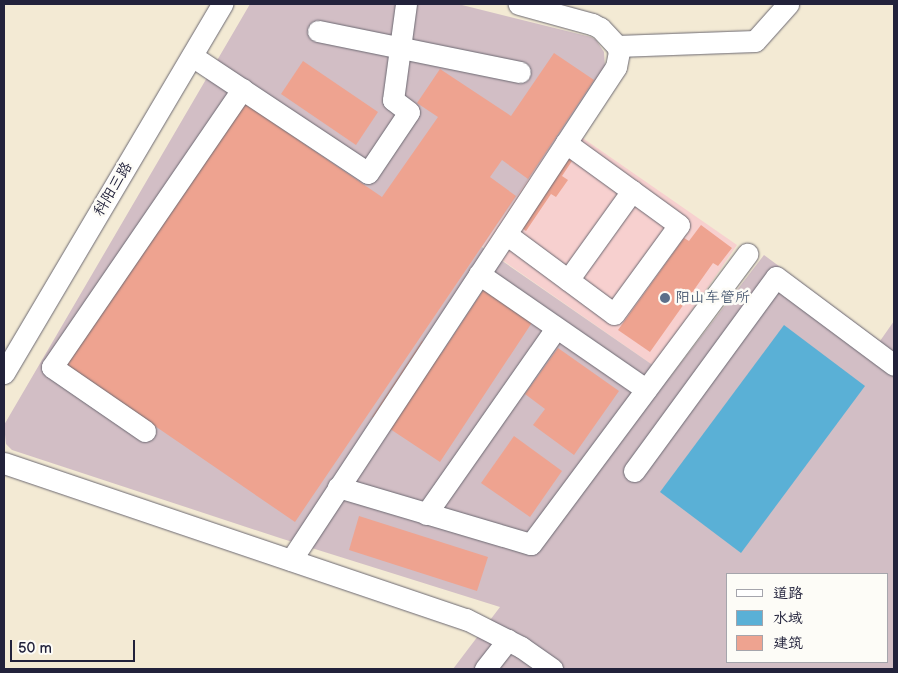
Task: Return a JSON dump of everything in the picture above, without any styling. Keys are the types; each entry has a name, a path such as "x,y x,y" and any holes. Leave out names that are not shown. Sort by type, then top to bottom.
{"street":[{"name":"科阳三路","path":"4,373 222,4"},
{"path":"192,56 368,173 409,112 393,100 406,4"},
{"path":"291,560 616,68 619,52 617,46 607,34 592,24 519,4"},
{"path":"617,46 755,41 788,4"},
{"path":"318,31 520,72"},
{"path":"146,431 52,367 242,90"},
{"path":"506,234 614,314 679,225 566,143"},
{"path":"568,280 632,191"},
{"path":"338,488 530,544 747,254"},
{"path":"479,274 646,389"},
{"path":"634,471 776,277 891,356"},
{"path":"426,514 556,328"},
{"path":"4,462 466,619 508,640 552,669"},
{"path":"485,669 508,640"}],"shaded area":[{"path":"250,4 458,4 591,37 596,40 604,52 605,67 482,247 670,377 764,255 880,341 894,321 894,669 453,669 500,607 283,539 12,450 6,444 4,425"},
{"path":"564,125 737,245 654,366 482,246"}],"water":[{"path":"784,325 865,386 741,553 660,492"}],"building":[{"path":"554,53 594,80 528,179 502,160 490,177 516,196 295,522 63,363 241,101 382,197 438,117 417,103 440,69 511,116"},
{"path":"303,61 378,112 356,145 281,94"},
{"path":"552,148 572,161 562,176 568,180 556,197 551,194 526,231 505,217"},
{"name":"阳山车管所","path":"701,225 732,248 718,266 713,263 650,352 618,330 684,238 689,241"},
{"path":"484,289 533,321 440,462 372,417 422,341 441,354"},
{"path":"558,348 619,391 574,455 533,425 545,409 525,394"},
{"path":"514,436 562,471 530,517 481,483"},
{"path":"359,516 488,557 477,591 349,550"}],"place":[{"name":"阳山车管所","path":"665,298"}]}
